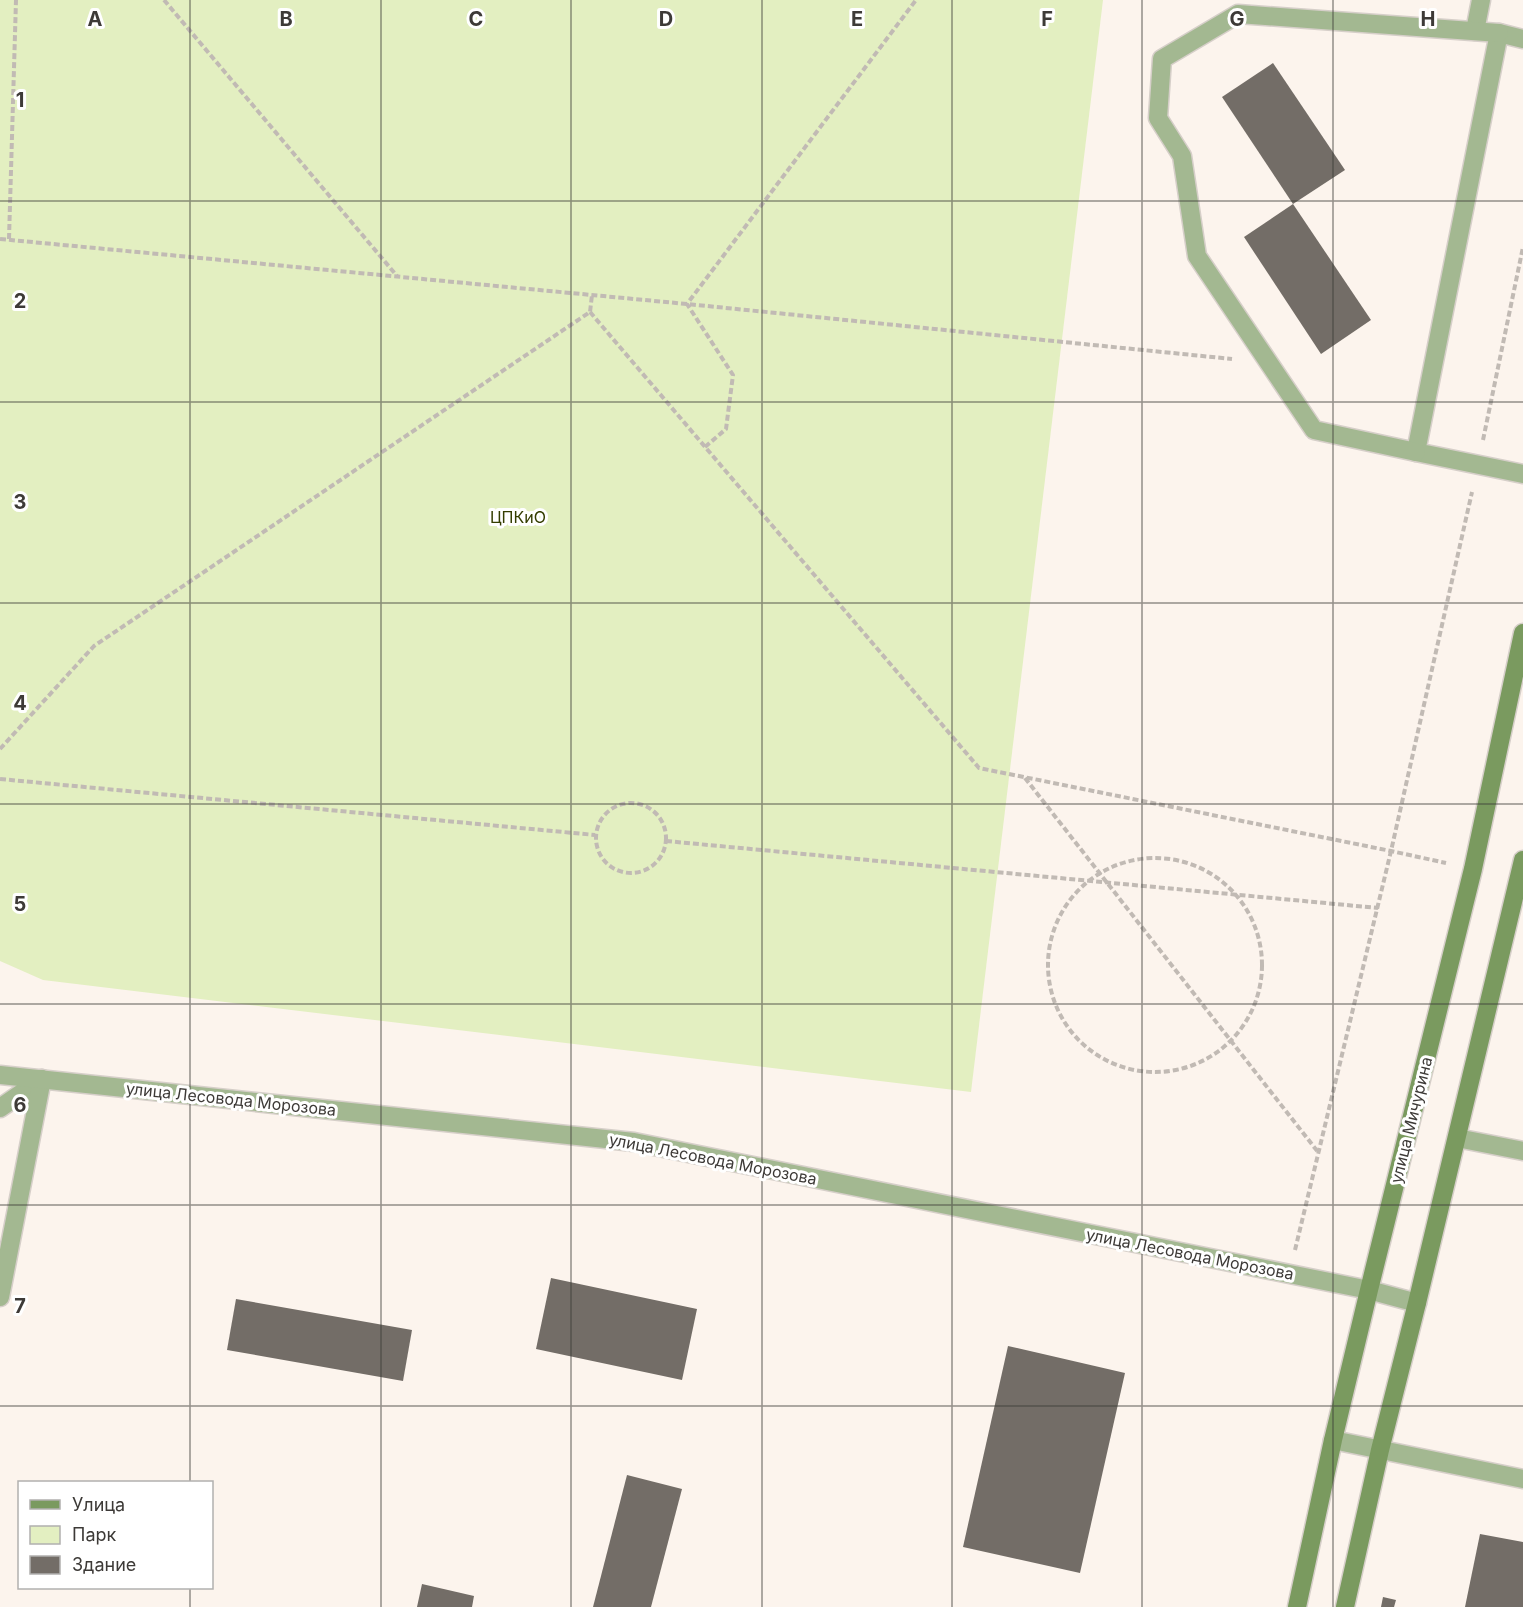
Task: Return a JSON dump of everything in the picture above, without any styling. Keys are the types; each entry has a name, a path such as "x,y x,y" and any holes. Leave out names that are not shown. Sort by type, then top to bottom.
{"street":[{"path":"1475,31 1481,0"},
{"path":"1523,39 1499,33 1238,14 1162,59 1158,118 1182,156 1197,256 1314,430 1523,474"},
{"path":"1416,452 1499,33"},
{"name":"улица Мичурина","path":"1297,1607 1333,1440 1473,869 1523,633"},
{"path":"1345,1607 1380,1450 1523,860"},
{"name":"улица Лесовода Морозова","path":"0,1075 634,1142 1369,1290 1417,1303"},
{"path":"0,1108 42,1079"},
{"path":"0,1297 42,1079"},
{"path":"1457,1138 1523,1151"},
{"path":"1333,1440 1523,1479"}],"path":[{"path":"9,239 16,0"},
{"path":"164,0 397,276"},
{"path":"687,304 916,0"},
{"path":"0,238 1268,362"},
{"path":"1289,1274 1378,908 1478,465 1523,247"},
{"path":"592,295 590,312 979,768 1391,850 1473,869"},
{"path":"687,304 733,375 726,429 705,447"},
{"path":"0,749 94,646 590,312"},
{"path":"1025,777 1319,1153"},
{"path":"0,779 595,835"},
{"path":"634,802 647,806 658,815 665,827 666,841 662,854 653,866 641,872 628,873 614,869 603,861 597,848 595,835 599,821 608,810 620,803 634,802"},
{"path":"666,841 1378,908"},
{"path":"1161,857 1182,861 1203,868 1221,879 1249,914 1258,935 1262,958 1262,980 1256,1002 1245,1023 1231,1041 1213,1055 1192,1066 1170,1071 1146,1072 1123,1068 1102,1059 1083,1045 1067,1028 1056,1007 1049,985 1047,962 1050,939 1058,916 1071,897 1087,880 1099,872 1119,863 1140,858 1161,857"}],"green space":[{"name":"ЦПКиО","path":"0,0 1103,0 971,1092 43,980 0,961"}],"building":[{"path":"1273,63 1345,170 1293,204 1222,97"},
{"path":"1293,204 1371,320 1321,354 1244,237"},
{"path":"551,1278 697,1309 682,1380 536,1349"},
{"path":"236,1299 412,1330 403,1381 227,1350"},
{"path":"1008,1346 1125,1373 1080,1573 963,1547"},
{"path":"627,1475 682,1489 651,1607 593,1607"},
{"path":"1480,1534 1523,1542 1523,1607 1465,1607"},
{"path":"422,1584 474,1596 472,1607 417,1607"},
{"path":"1383,1597 1396,1600 1394,1607 1381,1607"}]}
